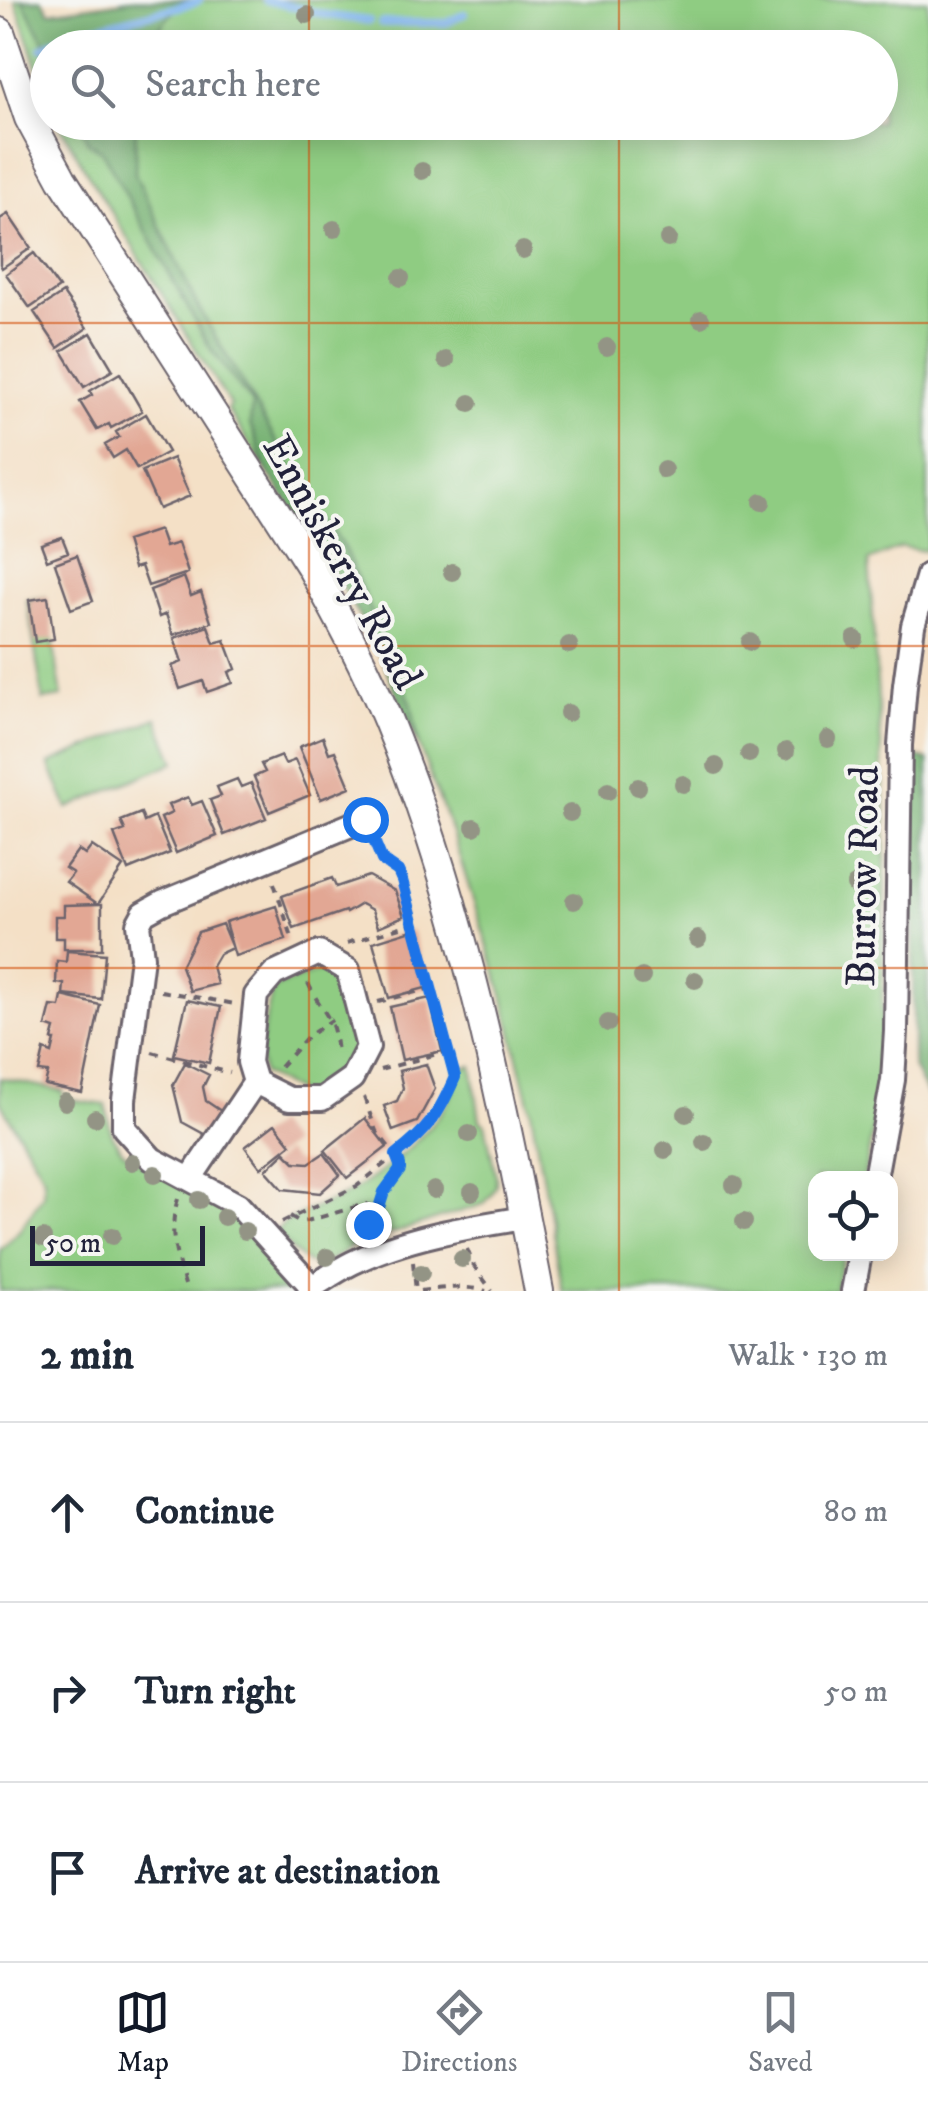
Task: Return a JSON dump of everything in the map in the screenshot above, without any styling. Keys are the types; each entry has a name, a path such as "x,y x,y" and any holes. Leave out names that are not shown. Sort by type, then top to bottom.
{"main road":[{"name":"Enniskerry Road","path":"1,36 30,118"},
{"name":"Enniskerry Road","path":"40,140 310,565 342,621 380,702 428,825 456,916 496,1069 539,1291"}],"street":[{"name":"Burrow Road","path":"876,1171 891,1095 895,1048 900,745 905,685 914,626 928,574"},
{"path":"365,819 144,913 137,932 142,957 124,1128 152,1160 238,1206 311,1289 351,1263 392,1247 526,1218"},
{"path":"319,953 335,962 348,970 368,1047 356,1070 322,1099 289,1098 259,1082 249,1062 256,995 274,974 319,953"},
{"path":"190,1179 259,1082"},
{"path":"853,1291 859,1261"}],"path":[{"path":"267,1240 290,1216 357,1186 422,1134 455,1077 398,871 382,860 365,819"},
{"path":"266,860 300,962 317,1004 336,1035 336,1053 356,1070 376,1131 400,1165 377,1214 368,1224 385,1230"},
{"path":"335,962 347,943 414,923"},
{"path":"138,986 254,1007"},
{"path":"130,1048 259,1082 307,1037 330,1022 357,1008 431,988"},
{"path":"356,1070 377,1071 448,1051"},
{"path":"187,1291 172,1235 172,1217 179,1195 190,1179"},
{"path":"290,1216 307,1222 366,1204 378,1210"},
{"path":"462,1230 465,1246 489,1291"},
{"path":"420,1291 489,1291"}],"green space":[{"path":"15,0 42,0 50,12 133,0 928,0 928,544 925,551 901,547 869,561 886,821 882,1021 876,1112 865,1171 808,1171 808,1261 842,1261 835,1291 562,1291 531,1111 503,995 451,830 419,746 411,703 253,402 250,424 268,473 69,140 898,140 898,30 30,30 30,45"},
{"path":"22,0 42,0 50,12 133,0 187,0 159,30 38,30"},
{"path":"136,140 135,174 197,305 345,550 411,703 419,746 377,648 320,549 268,473 250,424 252,404 210,348 102,151 88,142"},
{"path":"46,597 62,697 43,700 27,600"},
{"path":"157,718 175,762 68,808 49,764"},
{"path":"907,754 928,760 928,1097 913,1067 913,852"},
{"path":"319,971 332,971 339,979 357,1056 308,1093 300,1093 263,1074 263,1033 272,992 277,986"},
{"path":"472,1066 480,1120 485,1124 496,1176 496,1186 484,1204 365,1240 318,1265 297,1255 276,1232 284,1223 354,1190 402,1154 447,1103 456,1070"},
{"path":"0,1078 63,1091 63,1099 106,1105 112,1134 125,1153 242,1223 273,1254 292,1291 0,1291 0,1250 20,1230 43,1195 44,1177 0,1102"}],"building":[{"path":"8,214 31,248 2,268 0,219"},
{"path":"34,253 59,288 30,308 6,274"},
{"path":"63,293 87,328 58,348 34,312"},
{"path":"91,333 113,370 84,387 62,351"},
{"path":"120,373 142,411 111,428 109,424 97,430 80,402 92,395 90,391"},
{"path":"146,414 168,452 137,469 126,450 113,458 105,445 119,437 116,432"},
{"path":"173,458 190,496 159,509 142,471"},
{"path":"159,530 165,547 178,543 188,573 148,586 141,566 134,568 126,541"},
{"path":"62,537 68,552 47,560 41,544"},
{"path":"77,555 93,601 71,609 55,563"},
{"path":"184,577 191,596 201,592 211,622 173,635 166,614 159,617 150,590"},
{"path":"48,597 54,639 35,642 29,600"},
{"path":"208,626 214,643 225,640 236,669 229,672 233,683 207,692 203,681 180,689 172,666 182,662 174,638"},
{"path":"323,737 329,753 335,751 350,787 321,799 299,747"},
{"path":"281,756 285,764 295,760 310,795 269,812 254,777 265,772 261,764"},
{"path":"237,779 241,787 251,783 266,818 224,835 210,800 221,796 217,787"},
{"path":"188,797 192,805 202,801 217,836 176,853 161,818 172,813 168,805"},
{"path":"141,813 144,822 155,817 170,853 128,870 114,834 125,830 121,821"},
{"path":"92,846 123,867 98,904 66,882 73,873 65,868 78,850 85,855"},
{"path":"368,876 395,891 404,916 378,927 372,910 361,904 346,913 294,929 282,896 332,878 336,887"},
{"path":"102,904 102,949 64,949 64,938 55,938 55,916 64,916 64,905"},
{"path":"276,906 286,940 235,956 225,922"},
{"path":"222,924 232,948 219,954 212,966 217,984 190,991 181,966 198,932"},
{"path":"412,930 429,987 389,998 373,942"},
{"path":"67,951 105,954 101,999 63,995 64,984 56,983 57,961 66,962"},
{"path":"62,996 100,1005 82,1093 45,1085 48,1073 39,1072 44,1050 52,1053 55,1040 55,1029 46,1026 51,1006 60,1007"},
{"path":"430,998 442,1051 402,1060 390,1007"},
{"path":"187,1000 221,1007 209,1063 174,1055"},
{"path":"185,1063 209,1075 203,1087 206,1101 221,1111 206,1135 182,1122 173,1085"},
{"path":"426,1064 435,1089 417,1122 393,1131 384,1106 397,1101 403,1088 399,1071"},
{"path":"365,1118 387,1147 347,1178 325,1150"},
{"path":"275,1124 291,1144 261,1168 245,1147"},
{"path":"285,1152 295,1162 309,1163 324,1153 340,1175 320,1193 283,1189 266,1170"}],"waterway":[{"path":"86,30 199,0"},
{"path":"266,0 369,21"},
{"path":"381,23 447,23 464,14"}],"route":[{"path":"365,819 382,860 398,871 402,880 455,1077 433,1120 396,1155 400,1170 368,1224"}]}
